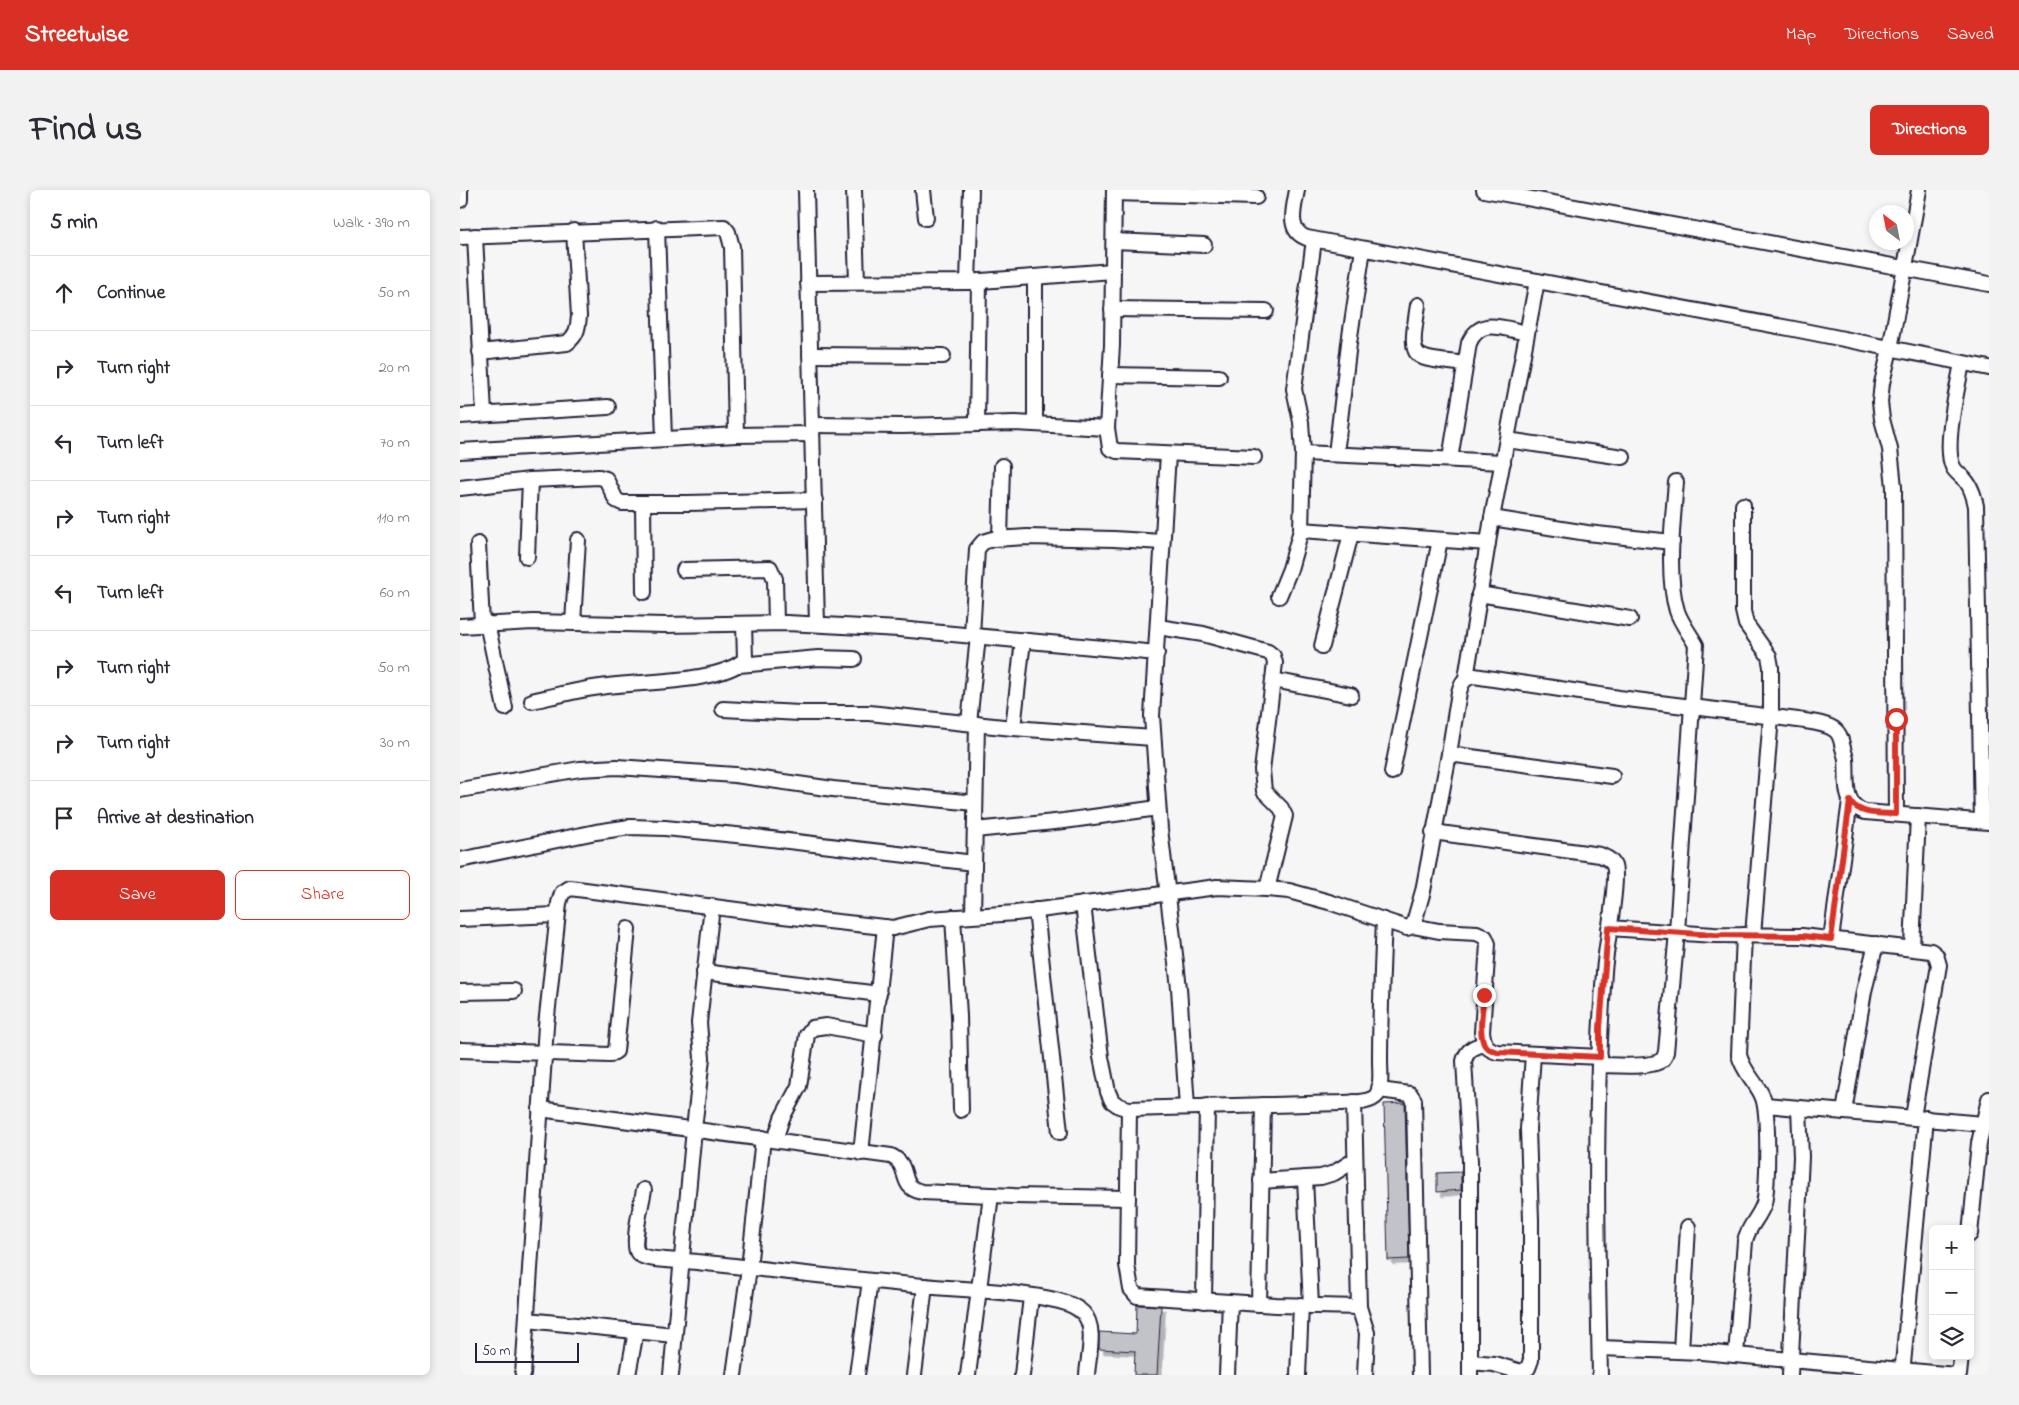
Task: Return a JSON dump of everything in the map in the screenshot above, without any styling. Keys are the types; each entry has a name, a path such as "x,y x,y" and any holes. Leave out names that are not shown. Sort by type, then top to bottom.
{"street":[{"path":"460,190 460,200"},
{"path":"806,190 817,624"},
{"path":"854,190 857,282"},
{"path":"923,190 926,218"},
{"path":"971,190 977,424"},
{"path":"1297,190 1293,228 1298,235 1314,240 1794,329 1989,368"},
{"path":"1484,190 1989,284"},
{"path":"1896,814 1894,487 1890,450 1882,419 1880,402 1919,190"},
{"path":"1254,458 1117,452 1110,448 1107,428 1114,191 1256,197"},
{"path":"460,237 657,228 724,227 728,232 732,247 736,435"},
{"path":"657,228 664,440"},
{"path":"480,352 567,343 574,337 578,329 578,316 574,232"},
{"path":"475,236 484,414"},
{"path":"1279,596 1290,569 1301,530 1303,453 1294,389 1314,240"},
{"path":"1114,241 1204,245"},
{"path":"1336,454 1349,343 1363,249"},
{"path":"808,283 973,281 1113,271"},
{"path":"1034,277 1035,424"},
{"path":"1466,678 1492,518 1537,281"},
{"path":"1418,305 1413,348 1418,355 1424,358 1466,364"},
{"path":"1112,309 1266,310"},
{"path":"1450,459 1469,344 1473,334 1481,327 1491,326 1527,333"},
{"path":"810,355 943,356"},
{"path":"1850,801 1856,809 1865,812 1985,821 1976,506 1972,491 1967,482 1953,468 1950,456 1950,440 1962,363"},
{"path":"1110,375 1219,378"},
{"path":"460,416 608,407"},
{"path":"460,451 664,440 812,429 977,424 1035,424 1107,428"},
{"path":"1507,440 1623,457"},
{"path":"1303,453 1503,462"},
{"path":"1168,454 1152,716 1158,808 1179,988 1187,1107"},
{"path":"1000,538 1002,466"},
{"path":"460,488 530,480 599,477 606,479 616,500 622,503 814,500"},
{"path":"527,557 530,480"},
{"path":"523,1375 544,1052 557,914 562,894 570,888 893,928 929,919 1036,910 1217,887 1267,888 1289,891 1407,928 1412,926 1439,931 1477,934 1486,937 1488,944 1482,1032 1484,1044 1488,1049 1497,1052 1642,1065 1655,1063 1663,1059 1666,1052 1677,932 1696,645 1677,611 1674,595 1672,542 1676,482"},
{"path":"643,503 644,592"},
{"path":"1736,1356 1745,1241 1747,1231 1761,1211 1764,1202 1767,1169 1765,1105 1759,1089 1742,1067 1739,1055 1748,935 1771,717 1769,656 1763,646 1750,633 1743,611 1743,505"},
{"path":"1492,518 1587,533 1672,542"},
{"path":"1301,530 1488,543"},
{"path":"1322,646 1351,534"},
{"path":"973,915 975,803 973,724 977,549 983,542 1000,538 1114,538 1162,542"},
{"path":"573,623 578,540"},
{"path":"1392,772 1440,540"},
{"path":"478,544 484,623 505,708"},
{"path":"684,570 770,568 775,579 776,623"},
{"path":"1479,594 1630,619"},
{"path":"460,626 484,623 817,624 899,629 1157,653"},
{"path":"739,665 745,659 744,624"},
{"path":"1158,627 1203,634 1268,652 1273,656 1275,663 1262,770 1264,791 1281,808 1285,816 1267,888"},
{"path":"1013,728 1024,640"},
{"path":"532,701 601,686 634,685 709,675 739,665 818,658 854,659"},
{"path":"1412,926 1423,891 1459,692 1462,682 1466,678 1474,676 1619,698 1771,717 1823,725 1836,730 1846,758 1847,788 1850,801 1831,939"},
{"path":"1273,680 1351,694"},
{"path":"723,709 869,712 1013,728 1153,738"},
{"path":"1449,754 1612,776"},
{"path":"460,790 580,769 617,767 734,775 833,789 975,803"},
{"path":"975,830 1064,821 1158,808"},
{"path":"1912,947 1918,816"},
{"path":"460,860 576,835 630,827 665,828 746,836 974,863"},
{"path":"1433,832 1586,852 1600,855 1610,860 1615,868 1615,882 1608,928 1599,1061 1600,1375"},
{"path":"1083,904 1101,1057 1108,1092 1112,1101 1119,1106 1129,1108 1354,1102 1366,1101 1375,1097 1379,1090 1384,920"},
{"path":"672,1375 681,1260 702,1058 699,1023 712,906"},
{"path":"1036,910 1060,1132"},
{"path":"460,919 557,914"},
{"path":"953,917 959,1016 961,1110"},
{"path":"861,1153 885,927"},
{"path":"1608,928 1802,936 1912,947 1931,950 1936,955 1940,965 1920,1118 1902,1373"},
{"path":"460,1050 610,1055 616,1051 628,929"},
{"path":"1844,1112 1864,991 1876,944"},
{"path":"704,972 879,994"},
{"path":"460,992 514,991"},
{"path":"734,1375 769,1139 799,1086 808,1035 812,1028 826,1026 875,1035"},
{"path":"1484,1044 1474,1047 1466,1053 1464,1061 1470,1161 1470,1368 1494,1364 1522,1372 1528,1368 1531,1360 1531,1220 1528,1129 1533,1054"},
{"path":"1379,1090 1410,1094 1414,1100 1420,1375"},
{"path":"1971,1225 1979,1143 1989,1099"},
{"path":"1354,1102 1359,1307 1367,1333 1365,1375"},
{"path":"1259,1304 1263,1105"},
{"path":"1765,1105 1983,1124"},
{"path":"1204,1301 1207,1106"},
{"path":"1129,1108 1127,1265 1131,1289 1137,1296 1259,1304 1359,1307"},
{"path":"1790,1375 1801,1156 1799,1108"},
{"path":"540,1109 892,1156 899,1160 904,1167 907,1184 912,1190 991,1195 1128,1198"},
{"path":"1261,1181 1321,1177 1334,1173 1355,1160"},
{"path":"1298,1375 1306,1305 1304,1178"},
{"path":"644,1190 636,1240 636,1250 639,1255 647,1258 980,1291 1059,1301 1074,1306 1083,1313 1089,1323 1087,1375"},
{"path":"968,1375 991,1195"},
{"path":"1681,1352 1688,1227"},
{"path":"857,1375 870,1281"},
{"path":"914,1375 925,1286"},
{"path":"1022,1375 1031,1297"},
{"path":"1228,1375 1230,1302"},
{"path":"527,1320 674,1335"},
{"path":"628,1375 636,1331"},
{"path":"1600,1348 1736,1356 1792,1361 1849,1370 1958,1375 1960,1360"}],"building":[{"path":"1405,1103 1409,1259 1388,1260 1384,1104"},
{"path":"1461,1172 1461,1190 1437,1192 1437,1173"},
{"path":"1137,1305 1161,1306 1157,1375 1134,1375 1135,1351 1099,1349 1099,1332 1136,1334"}],"route":[{"path":"1484,995 1482,1032 1484,1044 1488,1049 1497,1052 1600,1057 1600,1028 1608,928 1714,935 1802,936 1831,939 1850,801 1856,809 1865,812 1896,814 1896,719"}]}
